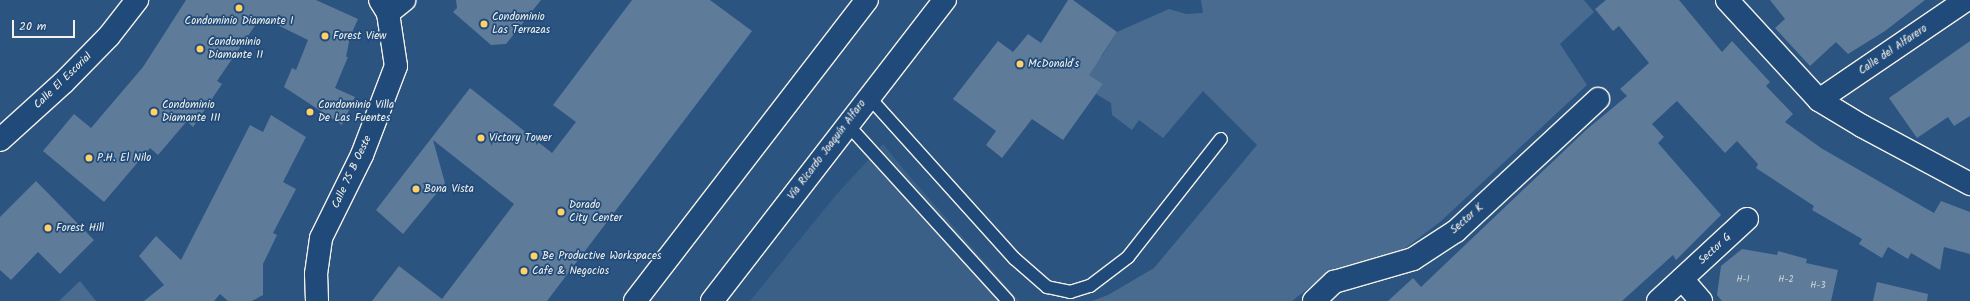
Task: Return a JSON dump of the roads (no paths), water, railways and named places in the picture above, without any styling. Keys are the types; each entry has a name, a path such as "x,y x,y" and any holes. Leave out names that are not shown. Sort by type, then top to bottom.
{"street":[{"name":"Calle El Escorial","path":"0,140 79,67 137,0"},
{"path":"635,301 866,0"},
{"name":"Vía Ricardo Joaquín Alfaro","path":"712,301 868,96 945,0"},
{"path":"1727,0 1819,100 1862,126 1970,184"},
{"name":"Calle del Alfarero","path":"1819,100 1966,0"},
{"name":"Calle 75 B Oeste","path":"317,301 316,274 321,238 362,155 396,66 390,4"},
{"name":"Sector K","path":"1314,301 1334,282 1413,259 1456,231 1598,99"},
{"name":"Sector G","path":"1658,301 1747,219"},
{"path":"1682,279 1701,301"}],"lane":[{"path":"868,96 1015,259 1047,287 1070,292 1090,286 1128,257 1221,139"},
{"path":"847,124 1008,301"}],"place":[{"name":"Condominio Diamante I","path":"239,8"},
{"name":"Condominio Las Terrazas","path":"484,24"},
{"name":"Forest View","path":"325,36"},
{"name":"Condominio Diamante II","path":"200,49"},
{"name":"McDonald's","path":"1020,64"},
{"name":"Condominio Diamante III","path":"154,112"},
{"name":"Condominio Villa De Las Fuentes","path":"310,112"},
{"name":"Victory Tower","path":"481,138"},
{"name":"P.H. El Nilo","path":"89,158"},
{"name":"Bona Vista","path":"416,189"},
{"name":"Dorado City Center","path":"561,212"},
{"name":"Forest Hill","path":"48,228"},
{"name":"Be Productive Workspaces","path":"534,256"},
{"name":"Cafe & Negocios","path":"524,271"}]}
